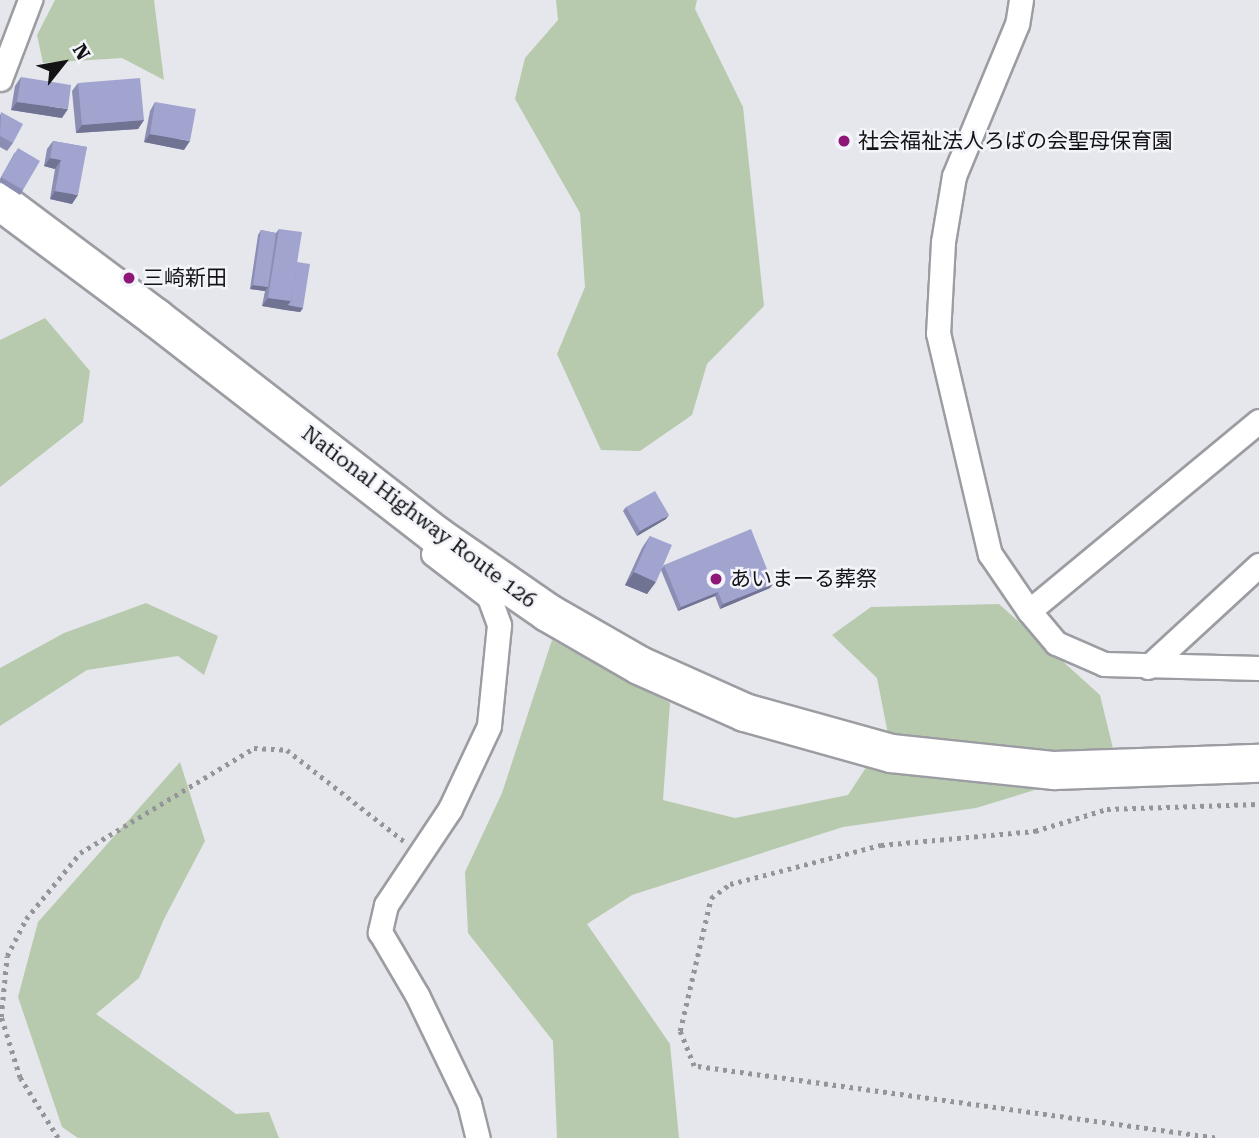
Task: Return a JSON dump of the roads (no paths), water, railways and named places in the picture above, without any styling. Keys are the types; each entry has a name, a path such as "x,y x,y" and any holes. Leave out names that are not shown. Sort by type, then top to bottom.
{"highway":[{"name":"National Highway Route 126","path":"0,201 155,317 436,535 547,612 639,665 744,712 891,752 1054,770 1259,763"}],"street":[{"path":"0,79 30,0"},
{"path":"1021,0 1017,24 954,176 943,242 938,333 990,554 1029,611 1056,643 1104,664 1259,668"},
{"path":"1029,611 1259,421"},
{"path":"436,535 428,550 489,597 499,625 489,726 450,809 386,905 380,932 417,995 469,1103 478,1138"},
{"path":"1148,667 1259,565"}],"place":[{"name":"社会福祉法人ろばの会聖母保育園","path":"844,141"},
{"name":"三崎新田","path":"129,278"},
{"name":"あいまーる葬祭","path":"716,579"}]}
